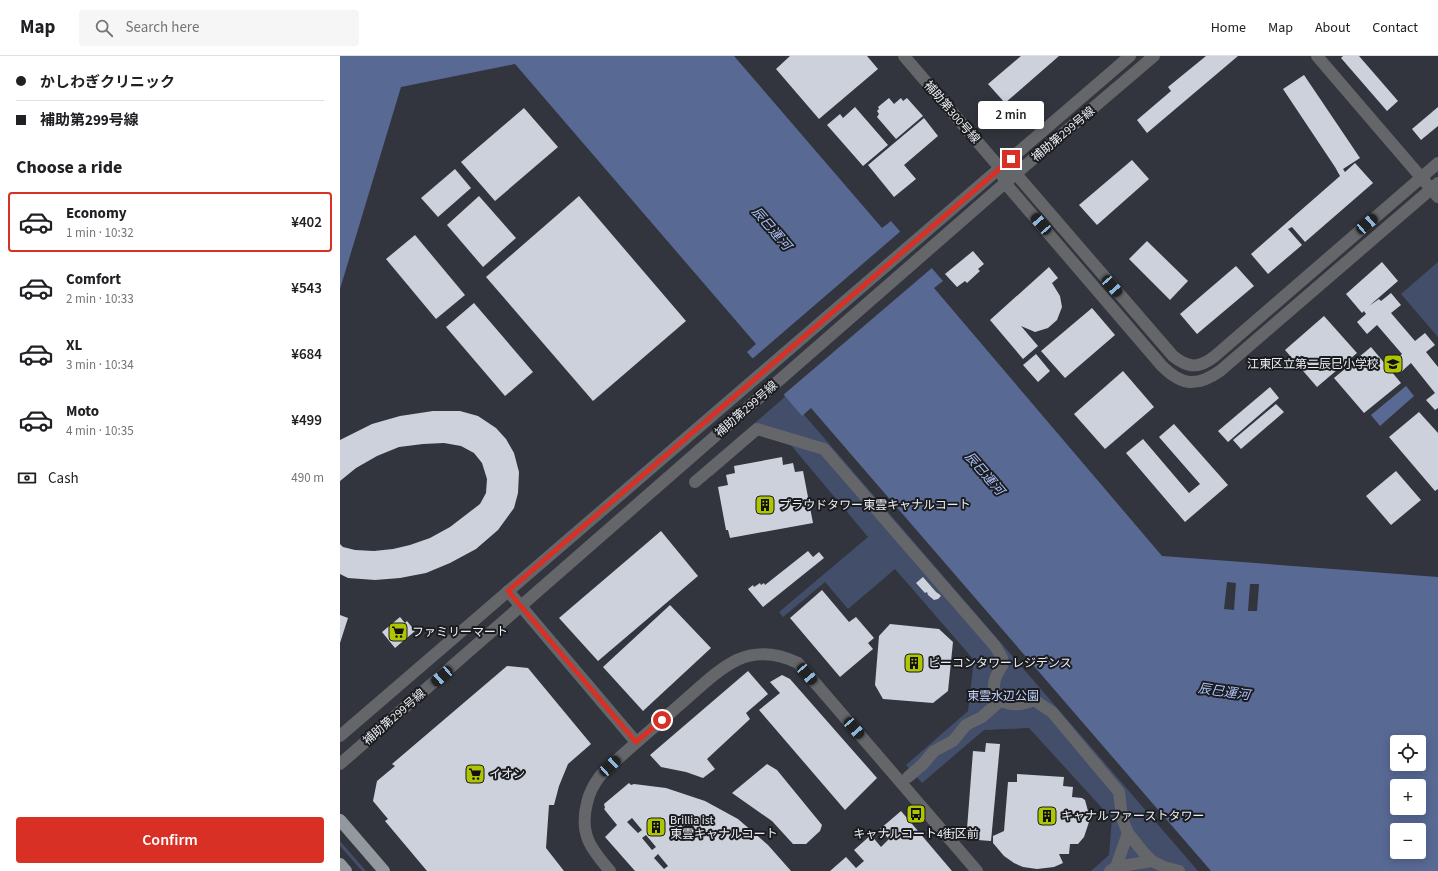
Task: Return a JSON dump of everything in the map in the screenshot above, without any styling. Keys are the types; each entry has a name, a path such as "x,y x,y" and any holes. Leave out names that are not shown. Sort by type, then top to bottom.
{"main road":[{"path":"340,820 384,871"},
{"path":"340,864 346,871"}],"street":[{"name":"補助第300号線","path":"904,56 1000,168"},
{"name":"補助第299号線","path":"340,736 1130,56"},
{"name":"補助第299号線","path":"340,764 1005,183 1154,56"},
{"path":"1000,168 1005,183 1162,366 1176,378 1184,382 1201,382 1210,379 1436,189 1421,177 1316,56"},
{"path":"1000,168 1016,174 1173,356 1186,365 1196,366 1206,363 1215,356 1438,163"},
{"path":"695,482 757,429 824,450 995,646 1002,658 1002,666 996,675 994,684 995,693 1000,701 1013,705 1021,705 1034,700 1052,712 1119,792 1122,818 1128,833 1144,854 1152,861 1164,867 1179,871"},
{"path":"508,591 636,742"},
{"path":"610,871 593,852 586,836 585,815 587,802 592,789 601,775 636,742 718,672 736,660 753,655 769,654 786,657 798,663 977,871"},
{"path":"908,777 923,764 934,751 953,741 966,725 982,717 1000,701"},
{"path":"340,732 354,724"},
{"path":"1113,869 1128,833"},
{"path":"1113,869 1152,861"}],"green space":[{"path":"1438,262 1438,337 1401,294"},
{"name":"東雲水辺公園","path":"787,395 1198,871 1091,871 1109,855 1112,819 1029,728 984,730 922,783 906,765 968,711 974,660 895,569 848,609 825,582 783,617 779,612 868,537 790,444 760,434 712,476 704,467"},
{"path":"340,841 366,871 362,871 340,846"}],"water":[{"name":"辰巳運河","path":"340,56 734,56 882,228 891,221 943,281 934,288 1162,556 1438,577 1438,871 1211,871 811,408 802,416 747,352 756,344 515,64 401,87 340,289"},
{"path":"1406,386 1414,396 1380,426 1371,415"}],"pier":[{"path":"902,230 933,267 782,396 751,360"},
{"path":"1227,582 1236,583 1234,610 1224,609"},
{"path":"1250,584 1259,584 1257,611 1248,611"}],"building":[{"path":"790,56 867,56 878,69 819,119 776,69"},
{"path":"1021,56 1059,56 1005,103 988,84"},
{"path":"1206,56 1238,56 1147,133 1137,120 1171,91 1168,87"},
{"path":"1343,56 1359,56 1398,101 1387,111 1341,58"},
{"path":"1304,75 1360,158 1343,169 1345,172 1355,163 1373,183 1305,242 1292,227 1288,229 1302,245 1268,274 1251,254 1340,176 1283,89"},
{"path":"889,98 894,104 901,98 903,101 907,98 923,116 896,139 877,117 879,114 877,111 879,109 878,107"},
{"path":"855,107 888,145 863,166 827,125 840,114 843,118"},
{"path":"1438,107 1438,126 1421,140 1412,129"},
{"path":"524,108 558,147 495,201 461,162"},
{"path":"924,118 938,136 904,165 916,179 894,197 868,165"},
{"path":"1132,160 1149,179 1097,225 1079,205"},
{"path":"455,169 471,188 438,217 421,198"},
{"path":"479,196 516,238 483,267 447,225"},
{"path":"579,196 686,321 593,401 486,277"},
{"path":"415,235 465,295 436,319 386,259"},
{"path":"1147,241 1188,281 1170,300 1129,259"},
{"path":"973,251 984,264 978,269 980,271 967,283 965,281 957,287 945,274"},
{"path":"1382,262 1398,281 1369,306 1379,299 1381,301 1391,293 1401,305 1391,313 1415,341 1425,333 1435,345 1426,352 1438,367 1438,408 1435,410 1426,400 1435,393 1411,363 1401,372 1393,362 1402,354 1377,325 1367,334 1357,322 1366,314 1364,311 1362,313 1346,294"},
{"path":"1236,266 1254,286 1197,334 1180,314"},
{"path":"1049,267 1058,278 1052,283 1060,296 1062,307 1057,320 1048,328 1035,332 1021,326 1038,346 1023,359 990,320"},
{"path":"474,303 533,372 505,396 446,327"},
{"path":"1092,308 1115,335 1065,378 1041,351"},
{"path":"1324,316 1357,353 1317,387 1285,350"},
{"path":"1371,347 1401,383 1364,413 1334,378"},
{"path":"1036,354 1050,371 1038,382 1023,365"},
{"path":"1123,371 1154,407 1105,449 1074,414"},
{"path":"1270,387 1279,398 1228,442 1218,431"},
{"path":"1276,404 1284,412 1241,449 1233,440"},
{"path":"433,411 460,411 478,416 496,428 506,439 514,453 519,472 518,493 514,508 498,530 476,549 450,563 426,573 400,578 375,580 348,578 340,574 340,544 343,547 355,550 374,551 410,545 430,538 450,527 480,504 486,493 487,479 482,463 474,453 461,446 444,443 399,447 377,456 356,468 340,481 340,440 372,424 400,416"},
{"path":"1419,412 1438,433 1438,489 1435,491 1389,437"},
{"path":"1174,424 1228,485 1185,522 1126,453 1143,439 1189,493 1200,484 1159,437"},
{"name":"プラウドタワー東雲キャナルコート","path":"782,457 783,465 793,463 795,472 803,471 813,523 730,538 728,530 726,530 718,487 728,485 726,475 735,473 734,466"},
{"path":"1396,471 1421,500 1391,525 1366,496"},
{"path":"661,531 698,576 598,661 559,618"},
{"path":"808,551 813,557 819,552 824,558 763,607 748,589 753,585 754,587 760,583 761,585 764,583 765,585"},
{"path":"923,577 941,596 938,599 934,600 916,583"},
{"path":"822,590 849,622 856,617 874,638 868,643 873,649 840,677 790,618"},
{"path":"670,605 711,648 643,711 603,667"},
{"path":"340,615 348,618 340,643"},
{"path":"400,617 405,623 407,621 415,631 395,648 382,632"},
{"name":"ビーコンタワーレジデンス","path":"890,624 939,629 953,642 948,691 933,703 883,699 875,685 879,636"},
{"name":"イオン","path":"507,666 528,668 591,744 568,764 559,786 554,805 549,805 546,848 564,871 427,871 385,821 388,819 373,801 377,781 395,766 392,764"},
{"path":"748,671 768,694 746,713 750,719 707,759 715,769 703,778 686,772 661,767 650,755"},
{"path":"782,675 790,679 877,778 845,810 759,710 780,693 770,682"},
{"path":"986,743 1000,744 991,841 978,840 979,830 967,829 973,751 985,752"},
{"path":"767,764 777,770 822,825 820,831 806,844 793,844 772,821 732,793"},
{"name":"キャナルファーストタワー","path":"1017,774 1064,777 1063,786 1073,787 1072,797 1082,798 1085,800 1089,822 1084,837 1078,844 1070,844 1069,854 1059,854 1063,863 1054,867 1037,869 1023,867 1004,856 993,843 993,836 1004,831 1008,782 1017,782"},
{"path":"629,783 631,785 634,784 666,788 705,801 738,819 768,845 791,871 635,871 605,837 617,825 604,809 604,804","holes":["632,818 642,830 638,833 627,822","646,835 656,847 652,850 642,838","658,854 668,866 664,869 654,858"]},
{"path":"901,811 952,871 830,871 846,857 856,868 864,861 854,850 871,835 881,847 889,839 880,829"}],"place":[{"name":"江東区立第二辰巳小学校","path":"1393,364"},
{"name":"プラウドタワー東雲キャナルコート","path":"765,505"},
{"name":"ファミリーマート","path":"398,632"},
{"name":"ビーコンタワーレジデンス","path":"914,663"},
{"name":"イオン","path":"475,774"},
{"name":"キャナルコート4街区前","path":"916,814"},
{"name":"キャナルファーストタワー","path":"1047,816"},
{"name":"Brillia ist 東雲キャナルコート","path":"656,827"}],"route":[{"path":"662,720 636,742 508,591 1011,159"}]}
